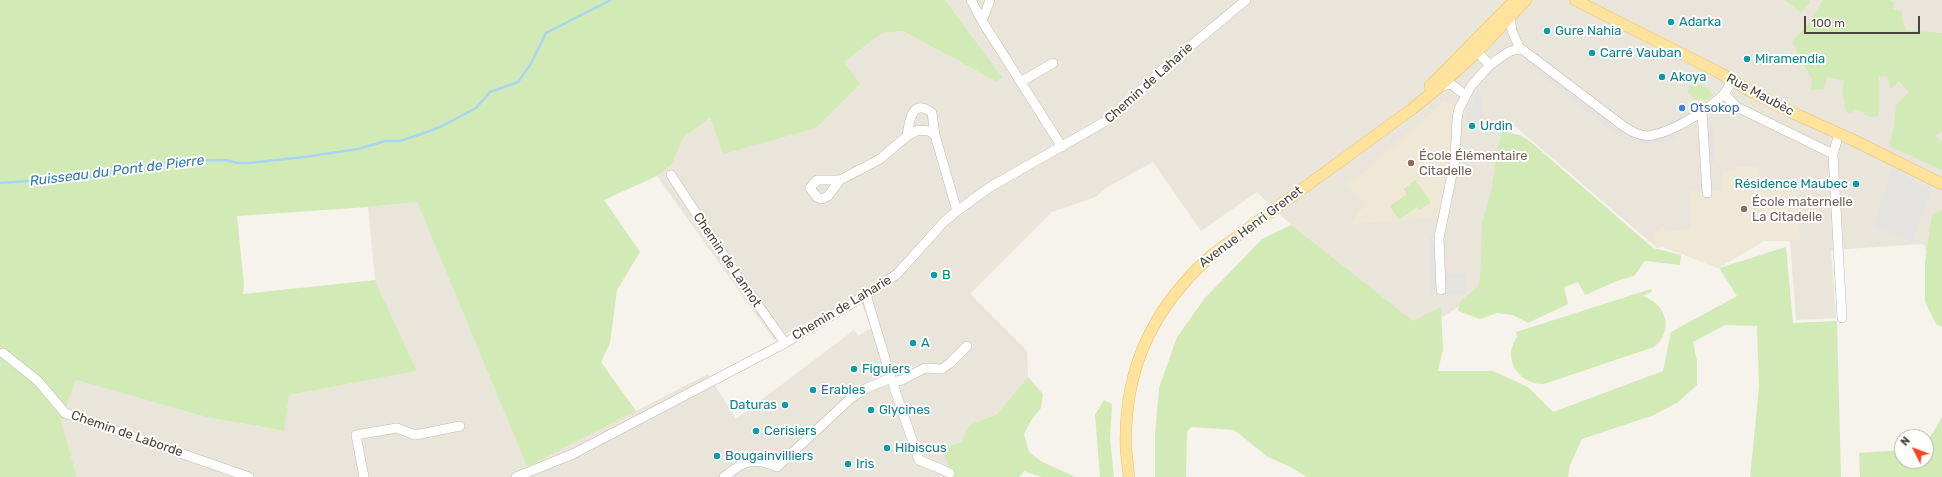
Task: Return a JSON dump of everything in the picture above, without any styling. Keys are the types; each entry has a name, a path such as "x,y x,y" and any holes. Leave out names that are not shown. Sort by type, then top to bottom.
{"main road":[{"name":"Avenue Henri Grenet","path":"1129,477 1126,449 1129,405 1133,378 1141,353 1163,307 1177,289 1192,272 1213,254 1394,122 1439,87 1474,49 1515,0"},
{"name":"Avenue Henri Grenet","path":"1394,122 1526,0"},
{"name":"Rue Maubèc","path":"1578,1 1732,79 1752,92 1786,110 1942,184"},
{"name":"Avenue Henri Grenet","path":"1127,431 1131,446 1134,477"}],"street":[{"path":"971,0 982,21 1022,81 1062,147"},
{"path":"982,21 990,0"},
{"name":"Chemin de Laharie","path":"516,477 573,454 785,343 897,274 944,222 957,211 990,187 1113,117 1164,68 1246,0"},
{"path":"1510,16 1512,31 1520,48 1629,130 1642,135 1652,136 1664,132 1702,110 1724,94 1732,79"},
{"path":"1441,290 1439,238 1455,160 1457,119 1465,95 1471,86 1490,65 1508,52 1520,48"},
{"path":"1474,49 1490,65"},
{"path":"1022,81 1053,63"},
{"path":"1439,87 1451,84 1465,95"},
{"path":"1724,94 1737,107 1833,154"},
{"path":"907,136 911,116 916,109 926,108 932,114 935,135 957,211"},
{"path":"1702,110 1707,194"},
{"path":"840,180 880,159 907,136 918,130 929,131 935,135"},
{"path":"1839,134 1833,154 1842,318"},
{"name":"Chemin de Lannot","path":"670,175 736,274 785,343"},
{"path":"866,294 891,380 918,460 950,472"},
{"path":"724,477 742,463 750,461 767,463 777,467 851,398 867,388 891,380 902,380 925,368 942,369 967,346"},
{"name":"Chemin de Laborde","path":"3,353 38,381 64,413 249,477"},
{"path":"364,477 356,435 397,428 415,435 460,426"}],"shaded area":[{"path":"945,0 1942,0 1942,285 1923,244 1831,250 1836,318 1796,320 1790,241 1764,241 1718,268 1663,247 1657,248 1515,126 1505,148 1483,291 1419,332 1291,225 1257,192 1201,231 1153,162 1104,189 1096,197 1052,212 970,294 1027,351 1028,377 997,414 969,425 961,442 942,448 952,477 77,477 61,420 76,380 206,417 283,431 289,395 417,371 375,280 368,207 417,202 527,467 708,374 736,419 854,330 859,336 871,328 859,297 774,340 657,176 672,164 683,138 710,118 723,154 882,33 903,31 997,82 1001,76"},
{"path":"1531,56 1622,125 1655,134 1652,128 1668,123 1694,106 1699,112 1677,125 1680,134 1671,141 1645,145 1631,141 1621,137 1526,63"},
{"path":"1473,96 1483,96 1482,124 1466,123 1467,108 1473,108"},
{"name":"École Élémentaire Citadelle","path":"1444,101 1455,105 1451,120 1450,154 1439,215 1432,218 1351,224 1365,204 1346,183 1364,172"},
{"path":"1713,124 1715,163 1706,164 1703,125"},
{"name":"École maternelle La Citadelle","path":"1759,166 1760,187 1797,185 1800,240 1764,241 1718,268 1663,247 1655,247 1653,235 1663,226 1667,231 1691,229 1690,191 1723,191 1723,171 1735,170 1735,167"},
{"path":"1892,169 1932,190 1912,243 1874,226"},
{"path":"1445,234 1445,273 1466,275 1466,294 1430,294 1429,235"}],"green space":[{"path":"0,0 945,0 1002,77 997,82 903,31 882,33 844,62 860,84 816,128 723,154 710,118 683,138 672,164 657,176 604,200 640,252 617,290 610,343 601,362 636,411 527,467 417,202 237,216 244,284 243,294 375,280 417,371 289,395 284,431 206,417 76,380 61,420 77,477 0,477"},
{"path":"1785,0 1808,0 1810,2 1801,13"},
{"path":"1823,0 1890,0 1894,2 1893,9 1902,12 1902,21 1906,30 1942,33 1942,131 1936,136 1942,143 1942,170 1889,146 1894,126 1896,105 1909,92 1899,81 1891,89 1887,76 1879,77 1879,116 1871,117 1864,114 1864,112 1854,109 1851,113 1846,112 1842,90 1844,81 1827,77 1824,89 1811,90 1812,80 1792,42 1808,24"},
{"path":"1693,81 1707,88 1713,95 1705,101 1701,98 1696,100 1687,92"},
{"path":"1502,132 1520,135 1531,142 1653,248 1681,255 1680,265 1645,261 1634,276 1617,281 1585,295 1578,282 1564,287 1568,304 1528,323 1513,315 1497,313 1480,319 1458,311 1460,301 1478,287 1480,276 1482,223 1491,192 1497,150"},
{"path":"1415,180 1431,202 1420,210 1417,207 1399,220 1390,206 1407,194 1404,189"},
{"path":"1942,209 1942,327 1936,324 1925,302 1925,261 1932,215"},
{"path":"1291,225 1413,321 1441,307 1443,349 1438,371 1493,371 1528,387 1553,412 1663,371 1671,332 1737,296 1719,268 1786,247 1793,323 1837,321 1841,477 1750,477 1759,387 1757,326 1725,325 1693,342 1697,361 1697,385 1678,402 1654,415 1582,439 1570,465 1568,477 1307,477 1289,466 1268,457 1234,430 1191,427 1187,432 1186,477 1155,477 1155,435 1159,388 1177,337 1205,298 1262,239"},
{"path":"1651,289 1652,292 1642,296 1657,305 1662,311 1666,325 1664,333 1654,347 1544,384 1526,380 1515,368 1511,352 1519,335 1517,336 1516,332"},
{"path":"1028,377 1043,394 1041,408 1030,422 1024,434 1029,452 1042,462 1076,477 1041,477 1024,471 1019,477 952,477 942,448 961,442 969,425 997,414"},
{"path":"1104,400 1112,404 1110,439 1114,477 1100,477 1095,415"},
{"path":"1942,417 1942,477 1860,477 1859,453 1894,451 1894,469 1934,469 1934,430"}],"waterway":[{"name":"Ruisseau du Pont de Pierre","path":"0,183 101,176 117,170 177,161 226,160 237,163 249,163 358,149 385,141 400,141 442,126 476,108 490,92 518,82 530,65 546,33 611,0"}],"place":[{"name":"Adarka","path":"1671,22"},
{"name":"Gure Nahia","path":"1547,31"},
{"name":"Carré Vauban","path":"1592,53"},
{"name":"Miramendia","path":"1747,59"},
{"name":"Akoya","path":"1662,77"},
{"name":"Otsokop","path":"1682,108"},
{"name":"Urdin","path":"1472,126"},
{"name":"École Élémentaire Citadelle","path":"1411,163"},
{"name":"Résidence Maubec","path":"1856,184"},
{"name":"École maternelle La Citadelle","path":"1744,209"},
{"name":"B","path":"934,275"},
{"name":"A","path":"913,343"},
{"name":"Figuiers","path":"854,369"},
{"name":"Erables","path":"813,390"},
{"name":"Daturas","path":"785,405"},
{"name":"Glycines","path":"871,410"},
{"name":"Cerisiers","path":"756,431"},
{"name":"Hibiscus","path":"887,448"},
{"name":"Bougainvilliers","path":"717,456"},
{"name":"Iris","path":"848,464"}]}
